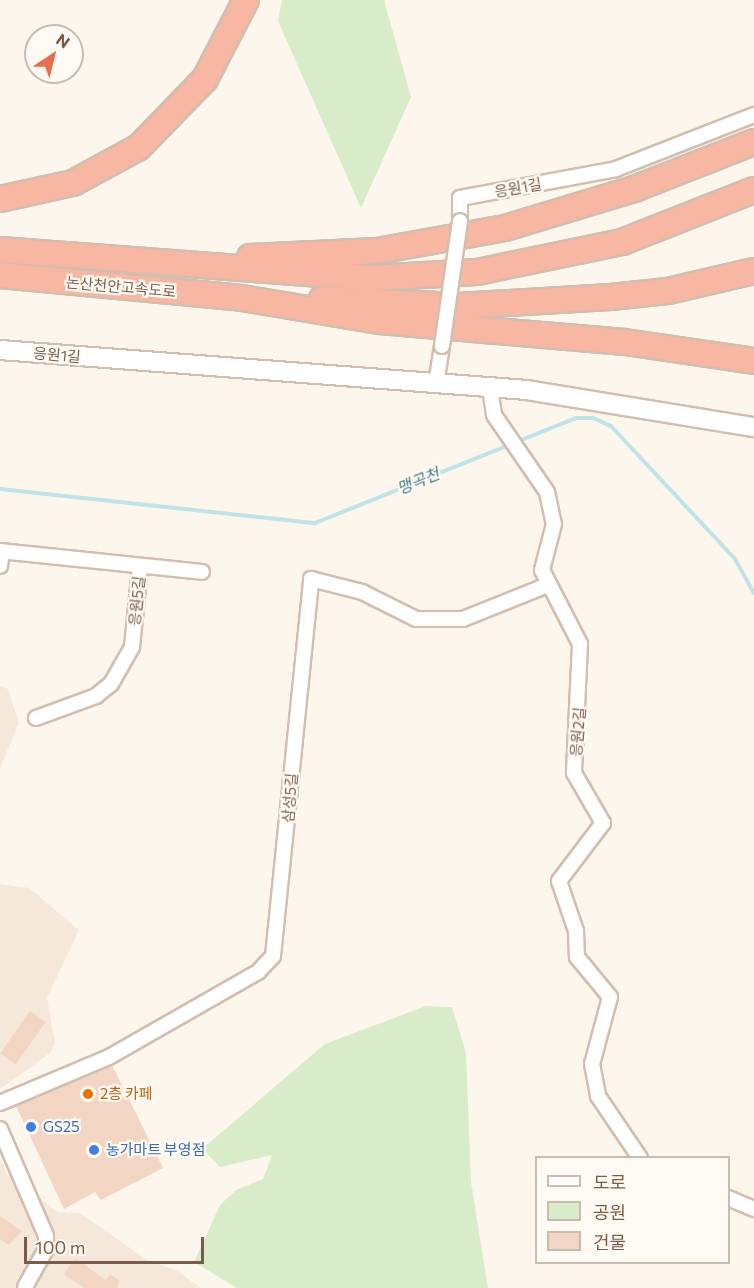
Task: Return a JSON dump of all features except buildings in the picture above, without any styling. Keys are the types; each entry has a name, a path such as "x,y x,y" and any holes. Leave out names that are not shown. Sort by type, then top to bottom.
{"highway":[{"path":"0,199 73,183 139,147 205,79 246,0"},
{"path":"122,261 377,251 505,228 634,189 754,142"},
{"path":"122,261 371,278 477,272 622,242 754,190"},
{"name":"논산천안고속도로","path":"0,250 122,261"},
{"path":"242,298 458,306 668,291 754,271"},
{"name":"논산천안고속도로","path":"0,276 242,298"},
{"path":"242,298 380,321 625,342 754,361"}],"street":[{"name":"응원1길","path":"436,384 460,221 460,198 616,170 754,116"},
{"name":"응원1길","path":"0,350 490,389 649,407 754,427"},
{"name":"응원2길","path":"490,389 494,415 512,443 534,468 549,500 554,524 542,570 580,644 574,773 603,823 559,881 576,931 577,957 610,997 592,1064 598,1096 639,1156"},
{"name":"응원5길","path":"0,566 1,551 140,567 132,646 116,678 96,696 36,718"},
{"path":"140,567 202,572"},
{"name":"삼성5길","path":"0,1103 109,1057 258,972 273,956 311,579 362,592 416,620 463,619 548,585"},
{"path":"0,1129 46,1236 46,1249 25,1287"},
{"path":"730,1198 754,1209"}],"shaded area":[{"path":"0,686 8,689 19,723 0,768"},
{"path":"0,884 29,888 79,930 47,998 55,1043 50,1053 0,1089"},
{"path":"0,1158 7,1175 58,1212 80,1213 147,1260 176,1270 201,1288 0,1288"}],"green space":[{"path":"282,0 384,0 411,97 361,208 278,21"},
{"path":"426,1006 452,1007 466,1053 471,1182 488,1288 237,1288 194,1262 220,1205 236,1190 263,1179 272,1155 220,1167 202,1149 325,1044"}],"waterway":[{"name":"맹곡천","path":"0,489 315,523 576,418 593,418 611,426 735,559 754,593"}],"place":[{"name":"2층 카페","path":"88,1094"},
{"name":"GS25","path":"31,1127"},
{"name":"농가마트 부영점","path":"94,1150"}]}
